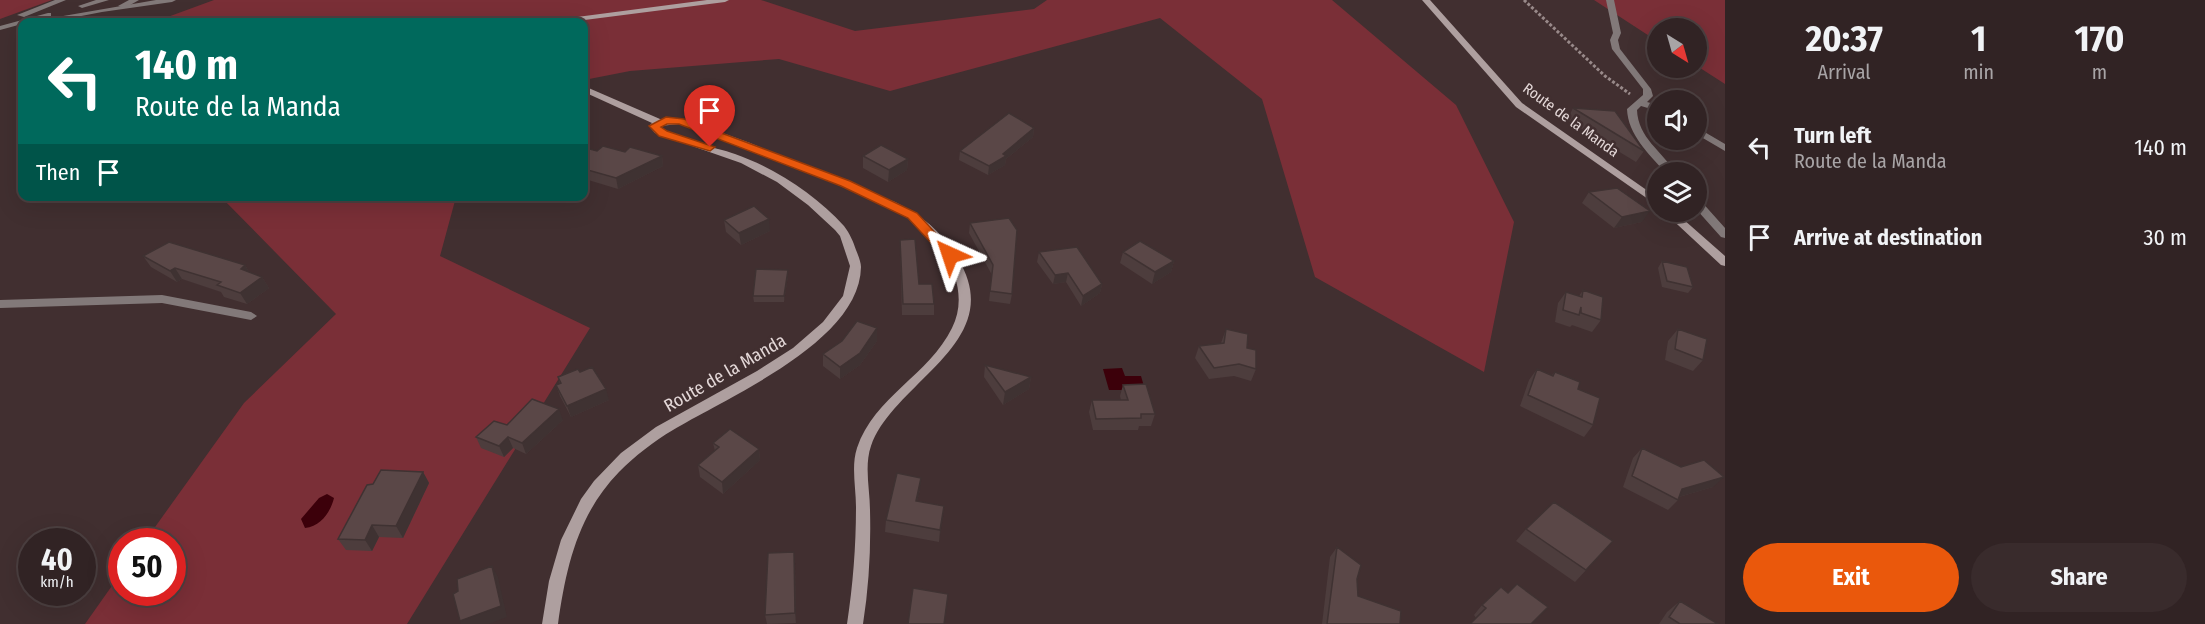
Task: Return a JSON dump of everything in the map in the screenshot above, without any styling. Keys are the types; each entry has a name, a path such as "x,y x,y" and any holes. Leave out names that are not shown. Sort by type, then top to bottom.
{"main road":[{"path":"585,18 725,0"},
{"name":"Route de la Manda","path":"1426,0 1519,105 1647,195"},
{"path":"588,91 658,122 681,121 810,169 888,203 912,216 950,255 962,276 967,298 956,333 926,370 880,418 863,448 863,522 855,624"},
{"name":"Route de la Manda","path":"550,624 563,549 592,495 614,468 666,428 800,351 843,305 853,287 854,254 845,234 804,197 746,160 663,134 655,129 658,122"},
{"path":"1680,222 1725,262"}],"street":[{"path":"0,23 62,0"},
{"path":"42,18 105,0"},
{"path":"122,6 135,0"},
{"path":"60,18 122,6 172,0"},
{"path":"1610,0 1616,21 1617,33 1614,40 1616,49 1647,89 1648,96 1632,109 1631,116 1648,145 1662,162"},
{"path":"0,30 18,25"},
{"path":"0,30 18,28"},
{"path":"1642,102 1647,104"},
{"path":"1707,137 1725,148"},
{"path":"1707,215 1725,235"},
{"path":"0,304 162,299 250,316"}],"path":[{"path":"1524,0 1570,40 1605,76 1642,102"}],"shaded area":[{"path":"0,0 52,0 0,19"},
{"path":"214,0 761,0 855,31 1034,9 1047,0 1332,0 1456,105 1514,222 1484,372 1315,277 1262,99 1160,18 890,91 779,59 630,71 588,79 588,18 165,18"},
{"path":"1594,0 1725,0 1725,84 1707,72 1707,18 1647,18 1647,34"},
{"path":"225,201 455,201 440,256 590,328 407,624 85,624 108,591 108,606 186,606 186,528 154,528 244,403 336,314"},
{"path":"1122,368 1125,376 1141,376 1145,390 1109,390 1103,369"},
{"path":"327,494 334,498 327,514 316,525 305,528 301,519 319,498"}],"building":[{"path":"1573,108 1615,111 1644,151"},
{"path":"1009,113 1034,128 1003,154 1006,156 989,166 960,151"},
{"path":"881,145 908,159 889,170 863,156"},
{"path":"603,146 625,152 630,147 662,156 616,178 588,170 588,151 597,151"},
{"path":"1617,188 1647,209 1647,212 1622,217 1589,192"},
{"path":"754,206 769,219 739,233 724,220"},
{"path":"1009,218 1017,230 1012,294 990,291 993,265 970,223"},
{"path":"915,239 919,284 932,284 934,304 903,304 900,240"},
{"path":"1140,241 1174,261 1155,272 1123,252"},
{"path":"169,242 245,265 241,269 262,277 240,293 217,285 221,282 175,268 170,271 143,256"},
{"path":"1077,247 1102,284 1083,296 1068,273 1055,275 1039,252"},
{"path":"1662,261 1687,267 1693,287 1667,281"},
{"path":"756,269 788,270 784,296 753,296"},
{"path":"1583,290 1603,297 1601,320 1581,313 1581,307 1579,315 1563,310 1566,292 1582,297"},
{"path":"857,321 877,328 860,353 840,367 823,354 842,341"},
{"path":"1226,329 1248,334 1247,348 1256,350 1256,369 1239,364 1214,368 1199,346 1224,343"},
{"path":"1678,329 1707,339 1703,360 1675,349"},
{"path":"985,365 1031,377 1005,392"},
{"path":"592,367 606,389 567,406 556,385 561,383 558,377 578,369 580,372"},
{"path":"1537,369 1553,376 1555,372 1580,382 1578,389 1600,398 1593,425 1528,395"},
{"path":"1146,384 1155,414 1141,414 1141,418 1096,419 1092,400 1128,400 1123,385"},
{"path":"532,399 559,409 522,443 508,437 499,446 476,437 494,421 507,425"},
{"path":"730,429 759,449 722,482 698,465 719,447 713,443"},
{"path":"1642,448 1681,467 1704,460 1724,477 1682,489 1678,500 1632,476"},
{"path":"381,470 423,472 396,526 372,525 365,540 338,539 367,485 373,484"},
{"path":"897,473 921,478 916,501 944,506 940,530 886,520"},
{"path":"1554,502 1613,541 1586,570 1526,529"},
{"path":"1337,547 1361,565 1357,579 1358,596 1401,611 1400,624 1327,624"},
{"path":"794,552 795,613 765,615 768,553"},
{"path":"492,566 501,606 460,621 453,594 458,591 457,579"},
{"path":"1517,584 1548,607 1531,624 1470,624 1486,608 1482,605 1501,587 1508,593"},
{"path":"913,588 948,594 944,624 908,624"},
{"path":"1680,601 1718,624 1680,624 1669,617"}],"route":[{"path":"710,147 663,134 654,126 666,120 681,121 845,184 912,216 950,255"}]}
